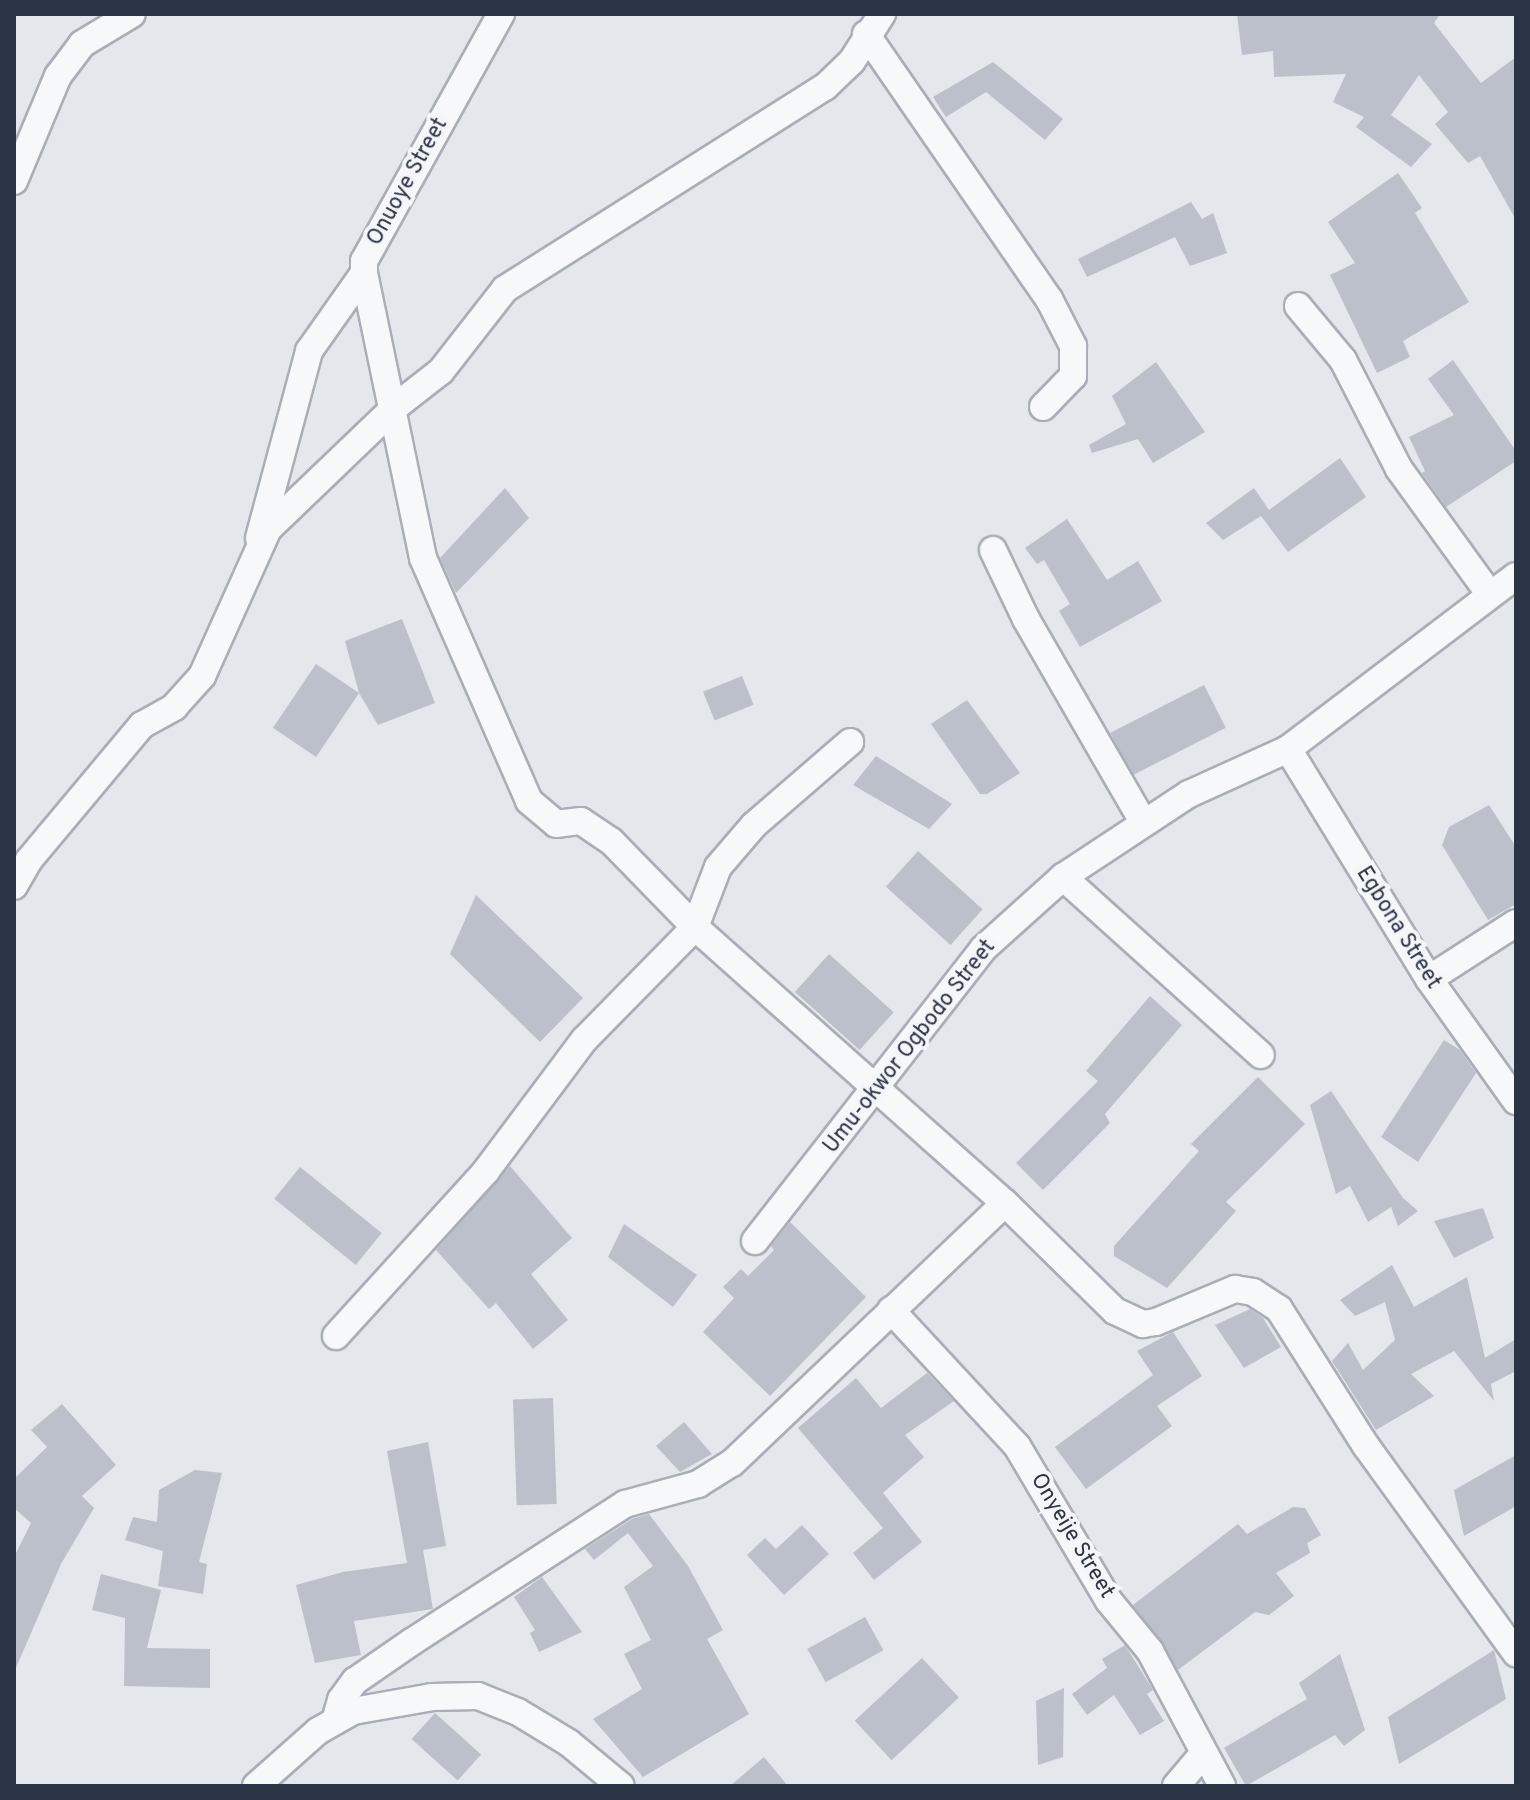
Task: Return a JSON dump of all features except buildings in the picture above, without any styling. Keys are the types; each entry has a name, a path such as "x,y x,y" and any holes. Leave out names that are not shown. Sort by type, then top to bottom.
{"street":[{"path":"14,181 58,76 82,44 132,14"},
{"name":"Onuoye Street","path":"501,14 364,261 364,273 395,407 423,558 529,801 556,824 581,821 611,841 695,927 1005,1203 1115,1311 1143,1324 1235,1289 1253,1292 1279,1309 1366,1446 1516,1653"},
{"path":"14,886 29,860 142,725 174,707 202,676 268,529 395,407 441,371 505,289 825,87 852,61 874,24 1049,299 1073,346 1073,376 1043,407"},
{"path":"249,576 309,351 364,273"},
{"path":"1298,306 1343,360 1399,469 1488,592"},
{"path":"993,550 1026,619 1143,822"},
{"name":"Umu-okwor Ogbodo Street","path":"755,1241 877,1090 983,949 1063,877 1143,822 1200,788 1288,749 1488,592 1516,576"},
{"path":"336,1336 486,1171 584,1040 695,927 718,867 754,825 850,742"},
{"name":"Egbona Street","path":"1288,749 1429,979 1516,1101"},
{"path":"1063,877 1261,1055"},
{"path":"1429,979 1516,923"},
{"path":"335,1721 341,1700 355,1681 413,1641 625,1504 698,1484 732,1463 1005,1203"},
{"name":"Onyeije Street","path":"891,1310 1017,1446 1109,1601 1150,1651 1222,1786"},
{"path":"256,1786 335,1721 366,1708 432,1697 478,1696 518,1712 569,1743 621,1786"},
{"path":"1176,1786 1203,1754"}]}
